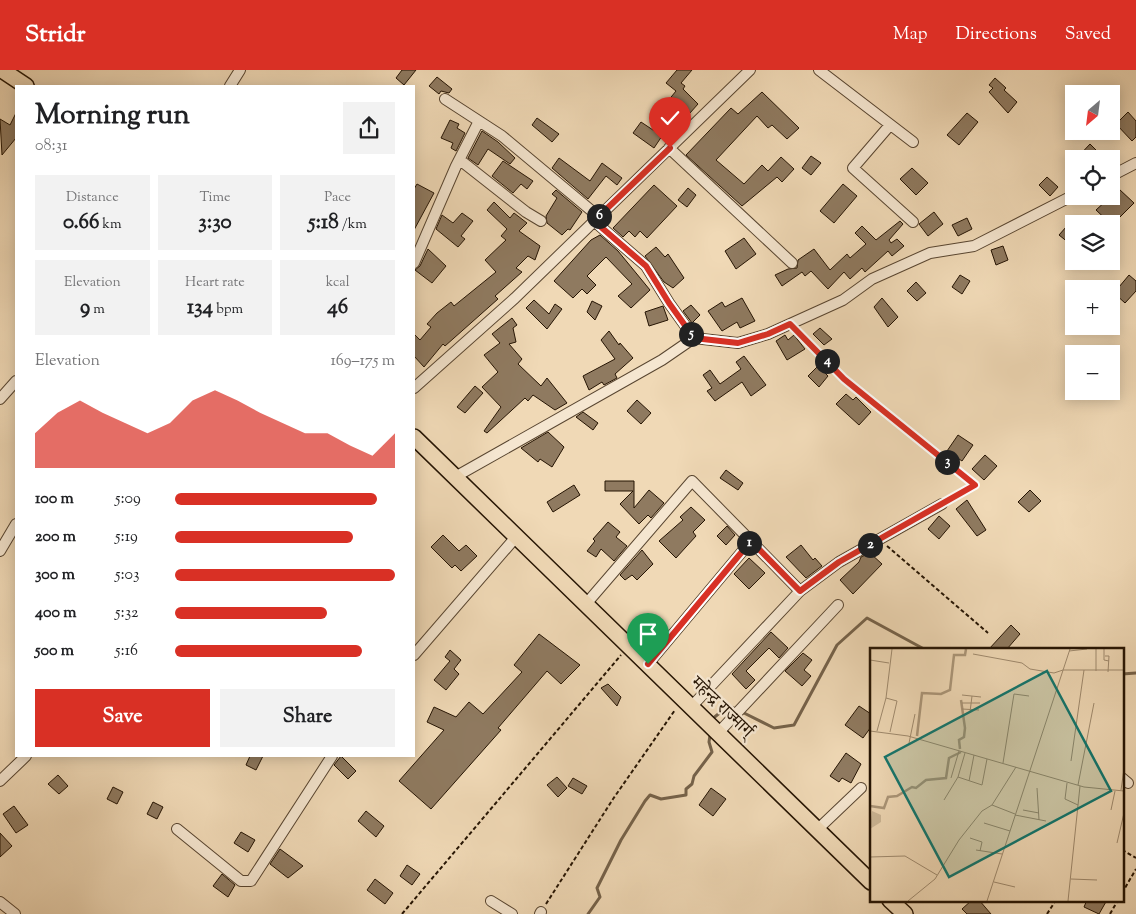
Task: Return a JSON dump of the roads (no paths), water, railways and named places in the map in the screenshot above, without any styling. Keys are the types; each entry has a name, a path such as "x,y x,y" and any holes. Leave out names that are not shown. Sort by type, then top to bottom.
{"highway":[{"path":"2,70 24,85"},
{"name":"महेन्द्र राज्मार्ग्","path":"415,438 870,881"},
{"path":"892,902 905,914"}],"street":[{"path":"231,85 240,70"},
{"path":"415,387 515,298 750,70"},
{"path":"819,70 914,142"},
{"path":"445,99 502,136 646,266 694,338"},
{"path":"415,261 479,121"},
{"path":"890,124 853,168 913,222"},
{"path":"670,148 792,263"},
{"path":"460,160 526,212 541,221"},
{"path":"1120,171 1136,163"},
{"path":"455,477 662,360 694,338 738,343 768,334 843,300 872,279 921,256 974,246 1065,200"},
{"path":"0,399 15,382"},
{"path":"586,604 692,482 800,591"},
{"path":"688,702 800,591 839,562 942,504"},
{"path":"0,551 15,526"},
{"path":"415,654 516,537"},
{"path":"648,664 751,541"},
{"path":"719,732 838,606"},
{"path":"0,781 25,757"},
{"path":"177,829 240,881 251,881 331,757"},
{"path":"818,829 861,788"},
{"path":"491,901 512,914"},
{"path":"0,902 14,914"}],"waterway":[{"path":"742,712 774,728 794,725 837,645 867,618 922,648"},
{"path":"1124,674 1136,673"},
{"path":"711,720 728,706 736,709"},
{"path":"588,914 600,897 597,888 621,840 645,801 650,795 661,799 686,795 686,789 692,784 694,776 712,752 709,742 710,735"}]}
